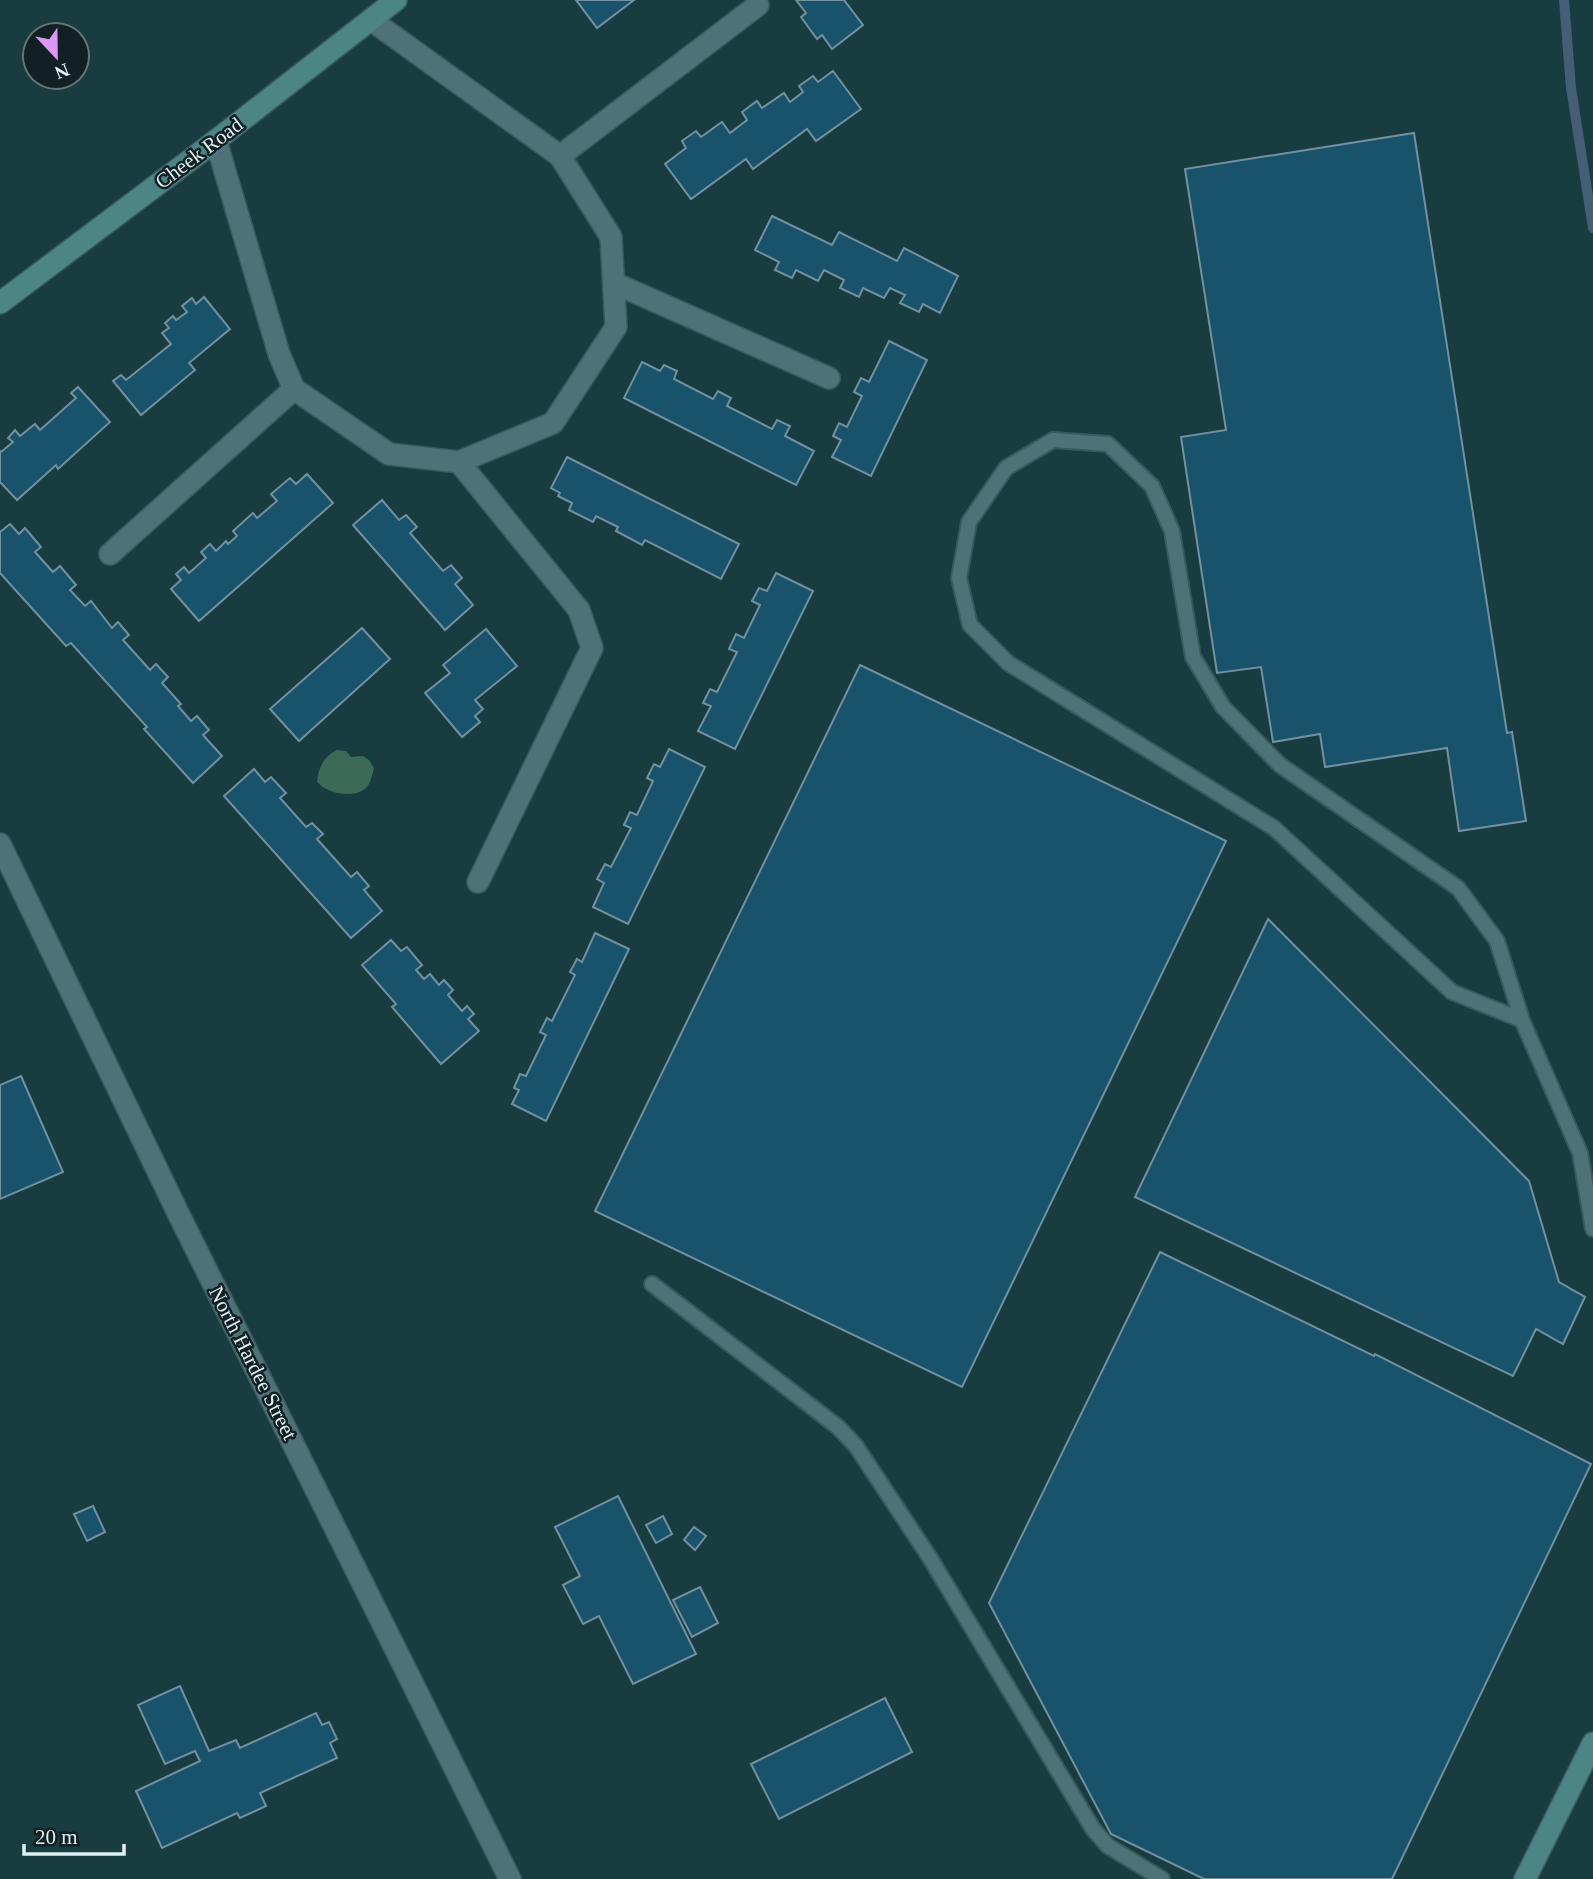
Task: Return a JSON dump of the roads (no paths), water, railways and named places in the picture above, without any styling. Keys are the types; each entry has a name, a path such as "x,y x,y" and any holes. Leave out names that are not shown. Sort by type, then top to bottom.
{"main road":[{"name":"Cheek Road","path":"0,303 216,141 396,0"},
{"path":"1525,1879 1593,1743"}],"street":[{"path":"560,156 758,5"},
{"path":"216,141 279,354 294,389 388,454 459,462 553,423 616,327 611,237 560,156 371,20"},
{"path":"614,283 829,378"},
{"path":"110,554 294,389"},
{"path":"459,462 579,610 592,648 478,882"},
{"name":"North Hardee Street","path":"0,844 180,1217 510,1879"}],"lane":[{"path":"1522,1020 1452,992 1274,828 1008,663 970,625 959,578 969,522 1006,468 1053,440 1108,444 1152,486 1172,530 1193,657 1223,707 1280,765 1458,888 1497,941 1522,1020 1580,1153 1593,1229"},
{"path":"652,1284 838,1427 856,1446 930,1558 1093,1829 1108,1846 1162,1879"}],"waterway":[{"path":"1564,0 1571,88 1593,228"}]}
